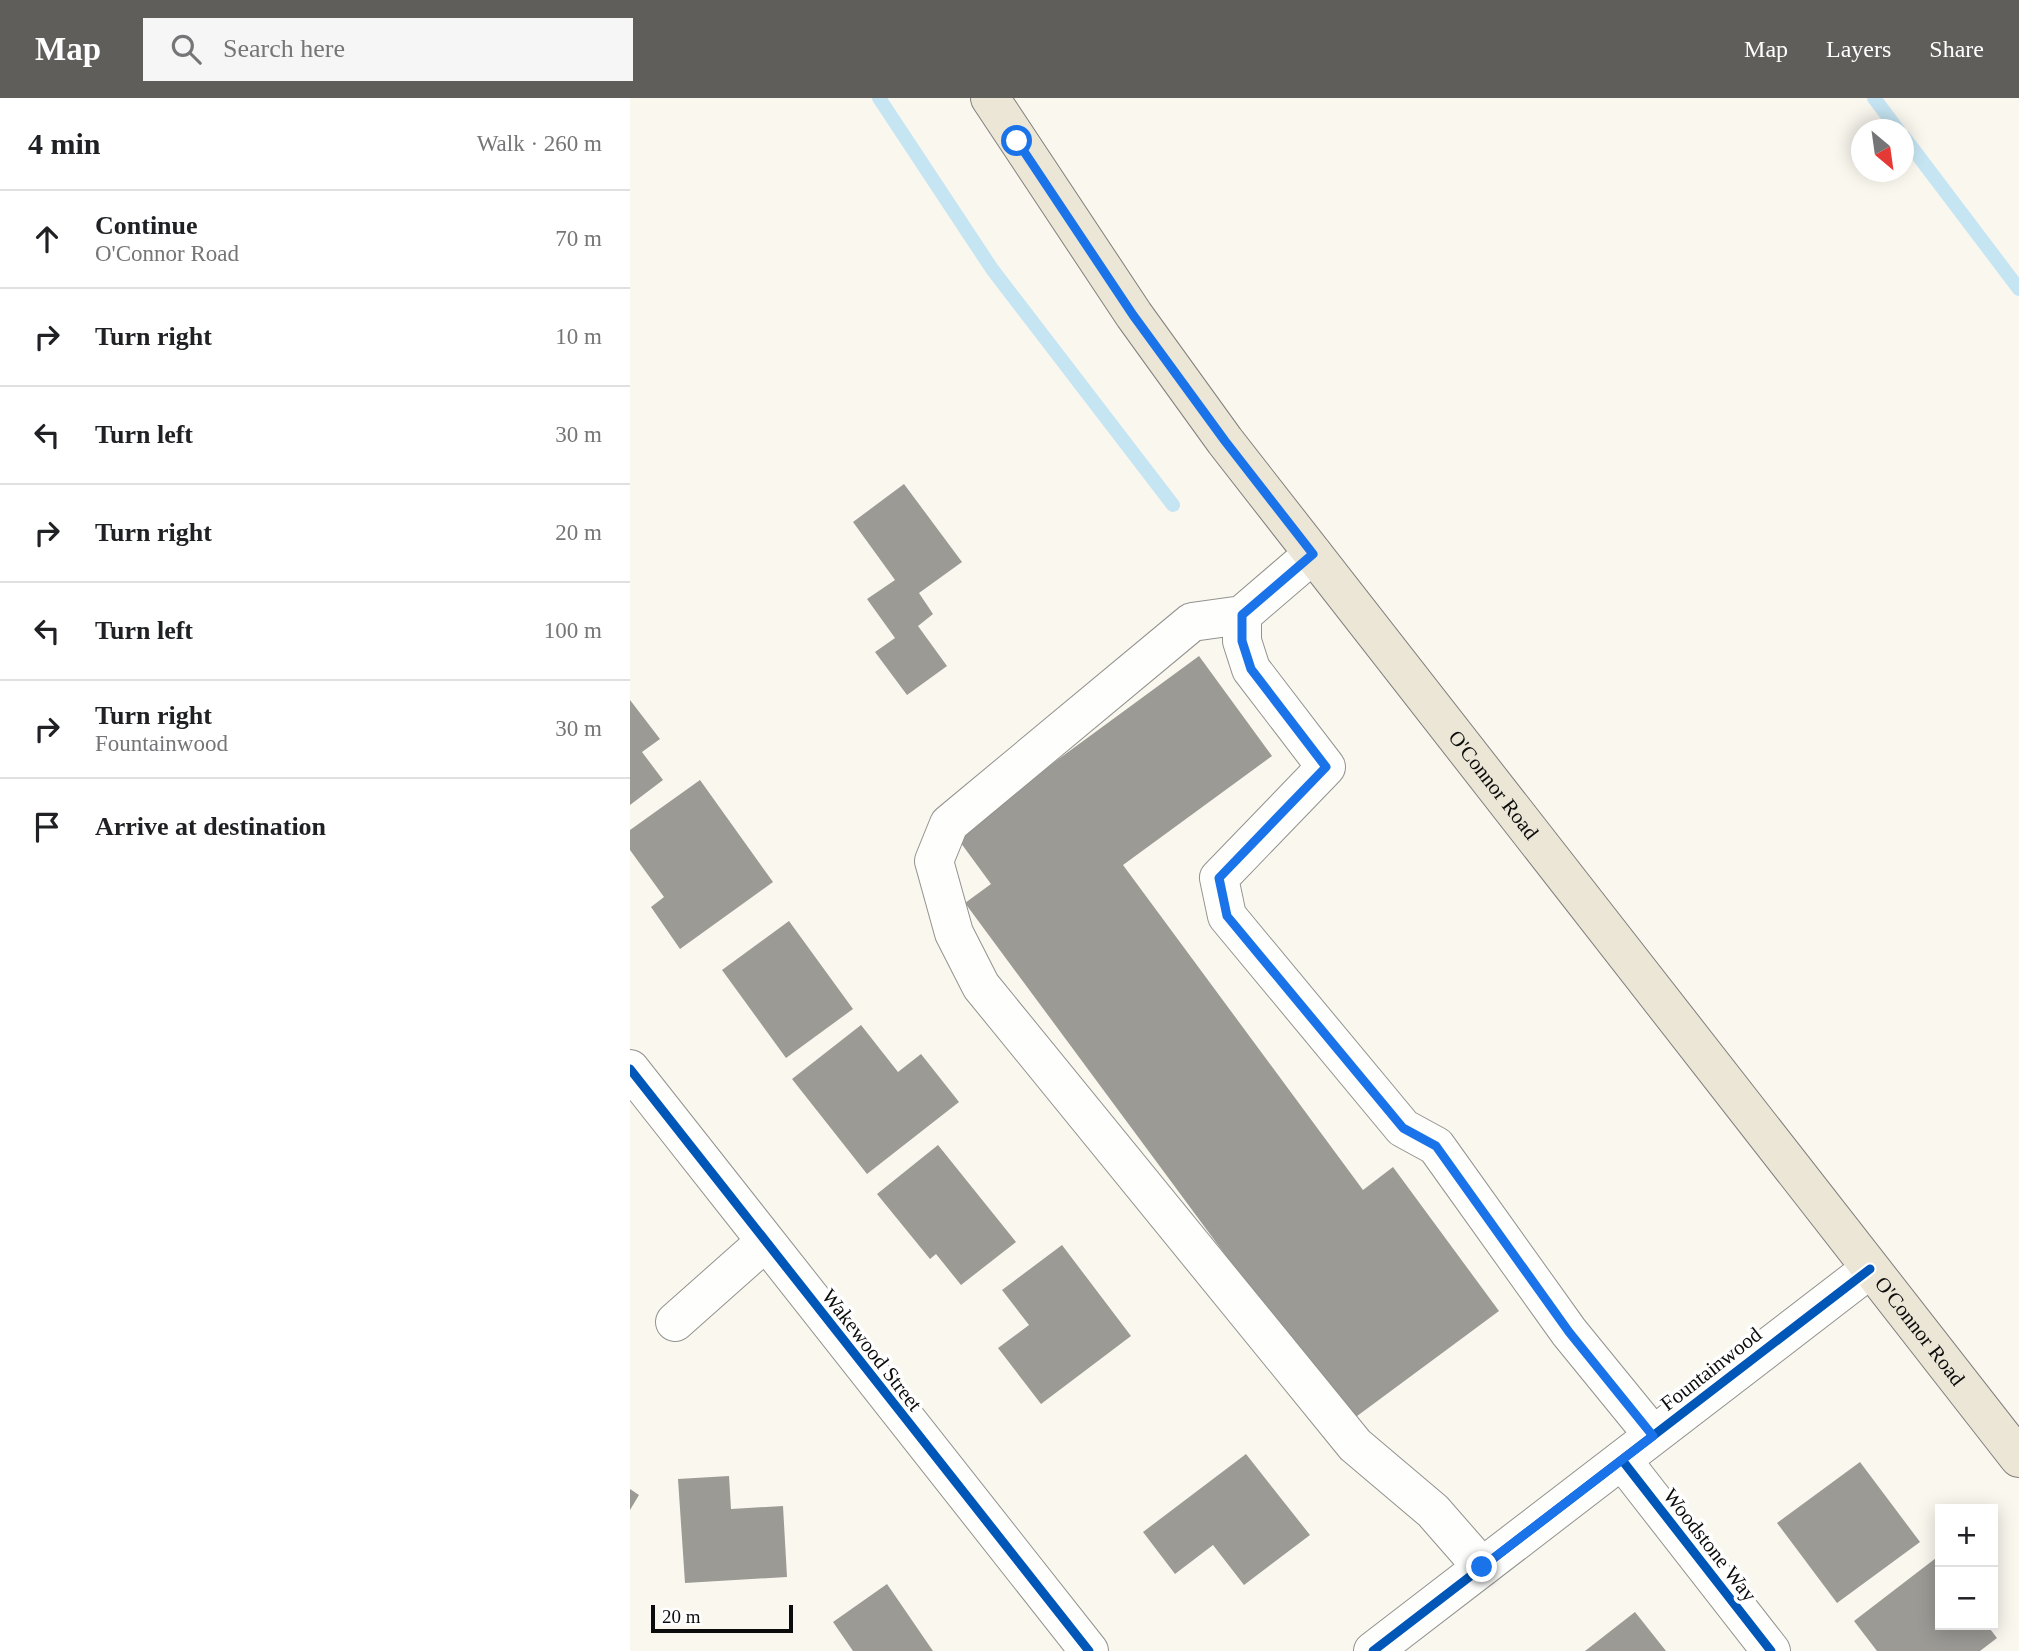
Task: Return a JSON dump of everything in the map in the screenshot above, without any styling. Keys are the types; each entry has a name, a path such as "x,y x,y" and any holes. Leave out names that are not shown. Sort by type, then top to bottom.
{"main road":[{"name":"O'Connor Road","path":"990,98 1133,315 1225,441 2019,1458"}],"street":[{"path":"1313,554 1242,615 1192,622 949,824 934,861 954,933 981,986 1356,1445 1433,1511 1482,1567"},
{"path":"1242,615 1242,641 1251,669 1326,767 1219,878 1227,916 1403,1128 1436,1146 1569,1332 1653,1436"},
{"name":"Wakewood Street","path":"630,1069 764,1243 1089,1651"},
{"path":"676,1322 764,1243"},
{"name":"Fountainwood","path":"1373,1651 1870,1269"},
{"name":"Woodstone Way","path":"1622,1460 1771,1651"}],"building":[{"path":"904,484 962,562 919,593 933,614 918,626 947,666 907,695 875,652 895,638 867,599 895,580 853,522"},
{"path":"1199,656 1272,756 1123,865 1363,1190 1393,1167 1499,1311 1349,1422 965,903 991,884 955,835"},
{"path":"630,700 660,739 642,752 663,780 630,805"},
{"path":"700,780 773,882 680,949 651,907 664,897 630,850 630,830"},
{"path":"789,921 853,1009 786,1058 722,970"},
{"path":"861,1025 898,1072 921,1054 959,1102 867,1174 792,1079"},
{"path":"938,1145 1016,1242 961,1285 936,1254 930,1259 877,1194"},
{"path":"1062,1245 1131,1336 1041,1404 998,1348 1029,1325 1002,1290"},
{"path":"1246,1454 1310,1535 1244,1585 1213,1545 1175,1574 1143,1532"},
{"path":"1860,1462 1920,1542 1837,1603 1777,1523"},
{"path":"729,1476 731,1509 783,1506 787,1577 685,1583 678,1479"},
{"path":"630,1489 639,1495 630,1510"},
{"path":"1935,1559 1935,1630 1991,1630 1997,1638 1980,1651 1877,1651 1854,1621"},
{"path":"887,1584 933,1651 853,1651 833,1622"},
{"path":"1635,1612 1666,1651 1585,1651"}],"waterway":[{"path":"879,98 992,269 1173,505"},
{"path":"1874,98 1890,119"},
{"path":"1914,150 2019,289"}],"cycle path":[{"path":"630,1069 1089,1651"},
{"path":"1373,1651 1870,1269"},
{"path":"1622,1460 1771,1651"}],"route":[{"path":"1017,141 1133,315 1225,441 1313,554 1242,615 1242,641 1251,669 1326,767 1219,878 1227,916 1403,1128 1436,1146 1569,1332 1653,1436 1482,1567"}]}
